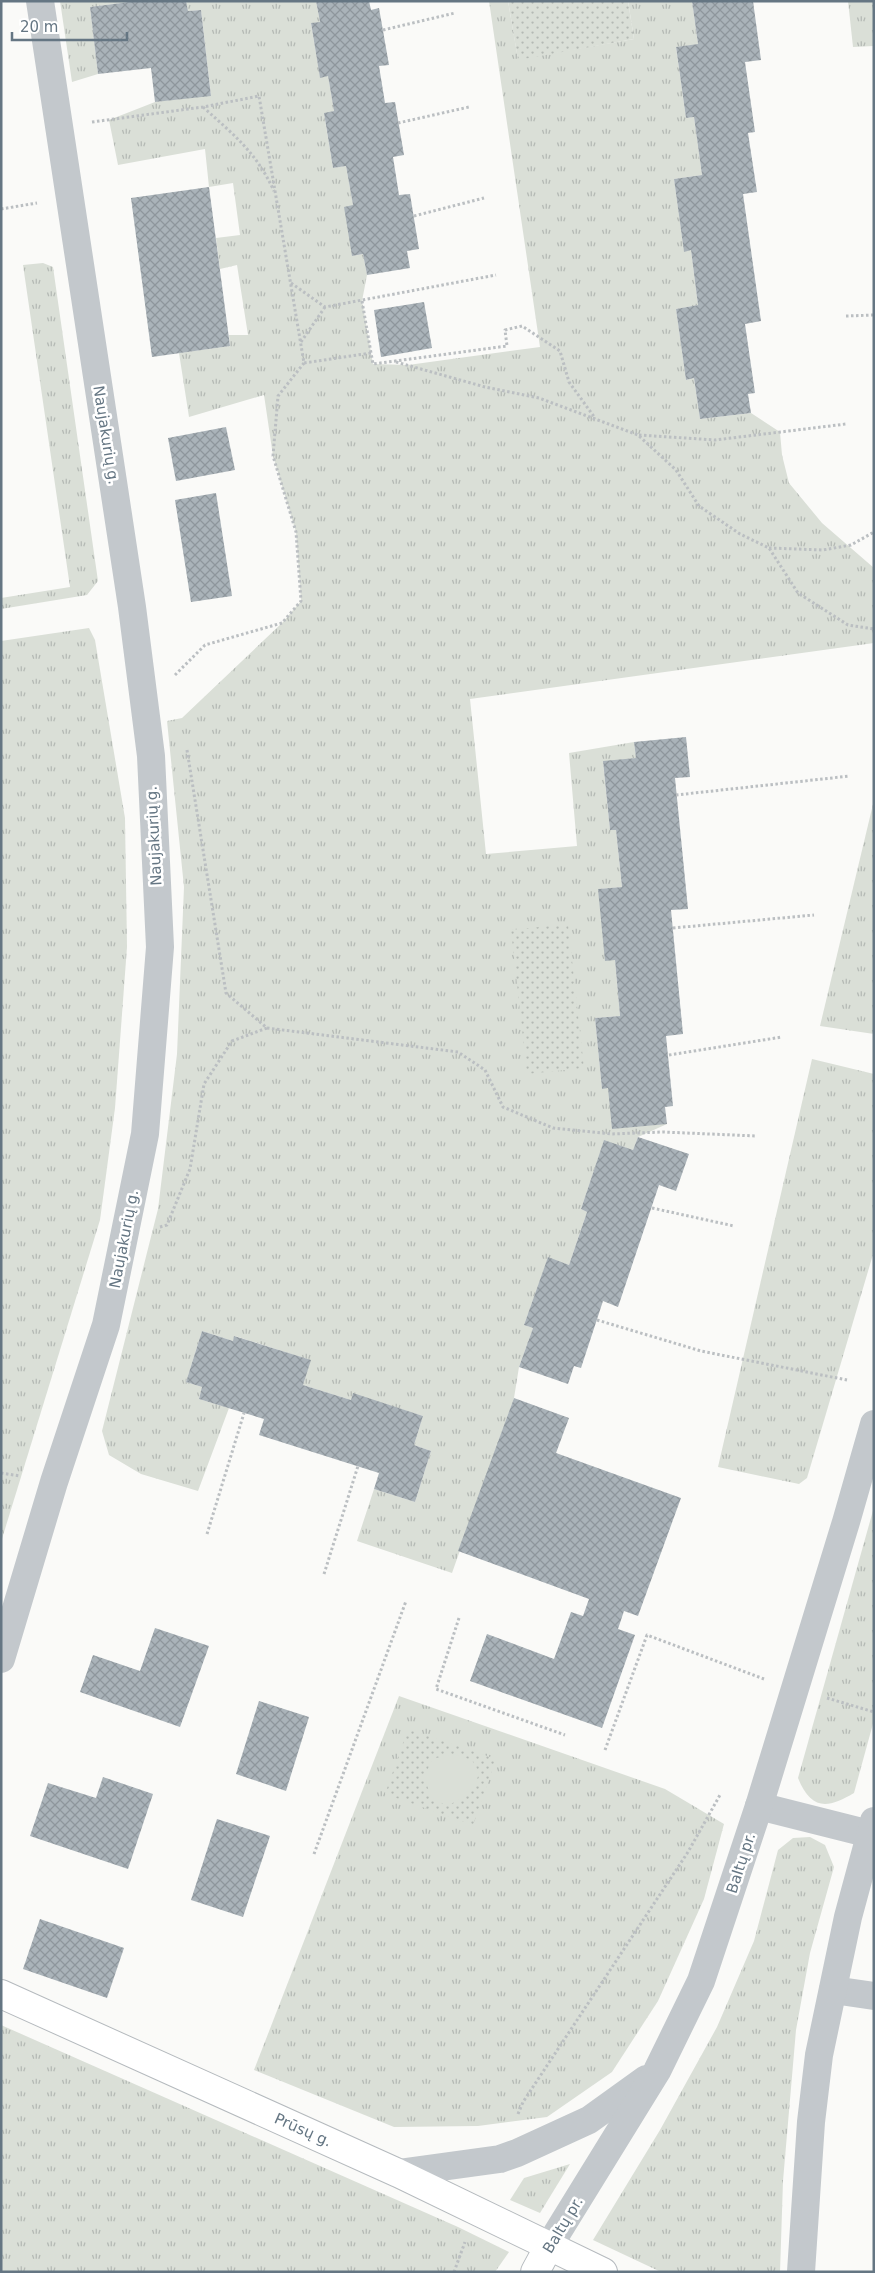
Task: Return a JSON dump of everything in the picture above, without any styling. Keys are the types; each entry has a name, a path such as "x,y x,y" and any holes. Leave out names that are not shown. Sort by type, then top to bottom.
{"main road":[{"name":"Prūsų g.","path":"1,1994 398,2173 603,2272"},
{"name":"Baltų pr.","path":"535,2272 549,2246"}],"street":[{"name":"Naujakurių g.","path":"1,1659 54,1482 106,1325 145,1134 160,947 150,756 132,607 40,1"},
{"name":"Baltų pr.","path":"549,2246 657,2071 701,1981 759,1806 874,1424"},
{"path":"759,1806 872,1827 848,1917 819,2055 811,2122 801,2272"},
{"path":"833,1990 874,1996"},
{"path":"398,2173 500,2159 517,2153 589,2120 657,2071"}],"path":[{"path":"383,30 455,13"},
{"path":"59,127 202,107 259,96 304,363"},
{"path":"202,107 246,146 266,175 276,195"},
{"path":"398,124 469,107"},
{"path":"414,216 484,198"},
{"path":"291,283 324,307 496,275"},
{"path":"362,301 373,364 507,346 505,330 522,326 560,351 569,382 595,418"},
{"path":"301,343 324,307"},
{"path":"846,316 874,315"},
{"path":"177,682 175,674 205,645 282,623 301,601 296,532 273,456 278,396 304,363 371,353"},
{"path":"394,361 485,387 539,398 638,436 676,470 699,506 740,534 769,548 824,550 851,545 874,532"},
{"path":"638,436 715,440 846,424"},
{"path":"769,548 798,593 848,625 874,629"},
{"path":"187,746 226,993 267,1028"},
{"path":"676,796 850,776"},
{"path":"673,928 814,915"},
{"path":"125,1234 167,1225 190,1169 204,1084 232,1041 267,1028 458,1052 486,1070 503,1107 553,1128 612,1134 663,1132 756,1136"},
{"path":"669,1055 782,1037"},
{"path":"652,1208 734,1226"},
{"path":"597,1320 701,1351 847,1380"},
{"path":"207,1534 244,1413"},
{"path":"324,1574 358,1466"},
{"path":"314,1854 406,1601"},
{"path":"459,1618 436,1690 565,1735"},
{"path":"605,1750 647,1635 765,1680"},
{"path":"794,1688 874,1712"},
{"path":"500,2159 523,2102 688,1852 720,1795"},
{"path":"454,2272 477,2211"}],"green space":[{"path":"60,1 137,1 90,7 98,74 72,82"},
{"path":"186,1 316,1 320,22 311,24 320,77 328,76 334,111 324,114 333,168 346,166 353,205 353,256 363,254 367,275 362,301 373,364 408,365 540,347 489,1 508,1 518,59 634,39 628,1 692,1 698,44 676,48 686,118 694,117 702,175 674,179 684,251 691,250 698,305 676,309 686,380 694,378 700,419 751,413 780,432 782,455 789,483 822,523 874,568 874,643 470,699 486,854 577,846 569,753 634,742 636,758 603,762 610,830 616,830 622,887 598,889 615,960 620,1016 595,1018 602,1088 608,1088 667,1124 638,1137 633,1150 604,1141 581,1209 587,1212 569,1265 548,1258 524,1325 533,1328 519,1367 514,1398 452,1573 357,1541 374,1489 415,1502 431,1451 414,1445 423,1416 353,1394 351,1400 303,1385 310,1360 235,1336 233,1341 202,1331 186,1382 202,1387 199,1399 229,1408 198,1491 141,1474 109,1455 102,1431 158,1209 177,1054 184,887 167,721 182,718 282,623 301,601 296,532 273,456 264,395 189,417 179,353 230,346 229,335 248,335 237,265 220,269 216,238 240,235 233,183 209,187 205,149 118,165 109,120 155,102 211,95 201,10 188,11"},
{"path":"508,1 628,1 634,39 518,60"},
{"path":"848,1 874,1 874,46 853,47"},
{"path":"43,263 53,267 98,581 87,595 1,609 1,598 70,587 23,265"},
{"path":"89,628 95,640 125,818 127,947 115,1108 100,1220 1,1542 1,641"},
{"path":"874,800 874,1034 820,1026"},
{"path":"568,924 584,1068 527,1074 511,930"},
{"path":"812,1059 874,1074 874,1251 807,1478 799,1484 718,1467"},
{"path":"874,1507 874,1720 854,1793 836,1802 821,1804 808,1796 798,1778"},
{"path":"399,1696 665,1789 724,1824 704,1899 658,2001 612,2072 547,2117 478,2126 394,2127 254,2070"},
{"path":"408,1729 496,1759 473,1825 385,1794"},
{"path":"453,1754 472,1760 479,1772 472,1789 459,1800 447,1806 430,1797 425,1776 432,1759"},
{"path":"810,1837 825,1845 834,1867 810,1953 796,2030 783,2181 780,2272 661,2272 593,2240 660,2130 717,2027 754,1941 778,1850 793,1838"},
{"path":"1,2025 458,2227 509,2252 495,2272 1,2272"},
{"path":"570,2164 540,2213 510,2200 524,2178"}],"building":[{"path":"137,1 186,1 188,11 201,10 211,96 155,102 151,68 98,74 90,7"},
{"path":"316,1 369,1 371,10 379,8 389,65 379,66 385,103 395,102 404,155 393,157 399,195 410,194 419,249 407,251 410,268 367,275 363,254 352,256 344,207 353,205 346,166 333,168 324,113 334,111 328,76 320,78 311,23 320,22"},
{"path":"692,1 753,1 761,60 745,62 755,132 748,133 757,192 743,194 761,321 745,324 755,393 748,394 751,413 700,419 694,378 686,380 676,309 698,305 691,250 684,252 674,179 702,175 694,117 686,118 676,47 698,44"},
{"path":"209,187 230,346 152,357 131,198"},
{"path":"424,302 432,348 381,357 374,310"},
{"path":"226,427 235,470 176,481 168,438"},
{"path":"216,493 232,596 191,602 175,500"},
{"path":"686,737 690,777 675,778 688,909 671,910 683,1034 666,1036 673,1106 665,1107 667,1124 612,1129 608,1088 602,1089 595,1018 620,1016 615,960 605,961 598,889 622,887 616,830 610,830 603,761 636,758 634,742"},
{"path":"638,1137 689,1154 676,1191 659,1185 618,1307 603,1301 581,1368 574,1366 568,1384 519,1367 533,1328 524,1325 548,1257 569,1265 587,1212 581,1209 604,1140 633,1150"},
{"path":"202,1331 233,1341 234,1336 311,1360 303,1385 351,1400 353,1393 423,1416 414,1445 431,1451 415,1502 374,1489 379,1473 259,1435 264,1419 199,1399 202,1387 186,1382"},
{"path":"514,1398 569,1418 556,1453 681,1498 638,1616 624,1611 618,1629 635,1635 602,1728 470,1681 487,1634 554,1659 571,1612 583,1616 589,1599 458,1551"},
{"path":"155,1628 209,1646 180,1727 80,1692 93,1655 140,1671"},
{"path":"259,1701 309,1717 286,1791 236,1774"},
{"path":"103,1777 153,1794 128,1869 30,1836 48,1783 96,1798"},
{"path":"217,1819 270,1836 243,1917 191,1900"},
{"path":"40,1919 124,1948 107,1998 23,1969"}]}
